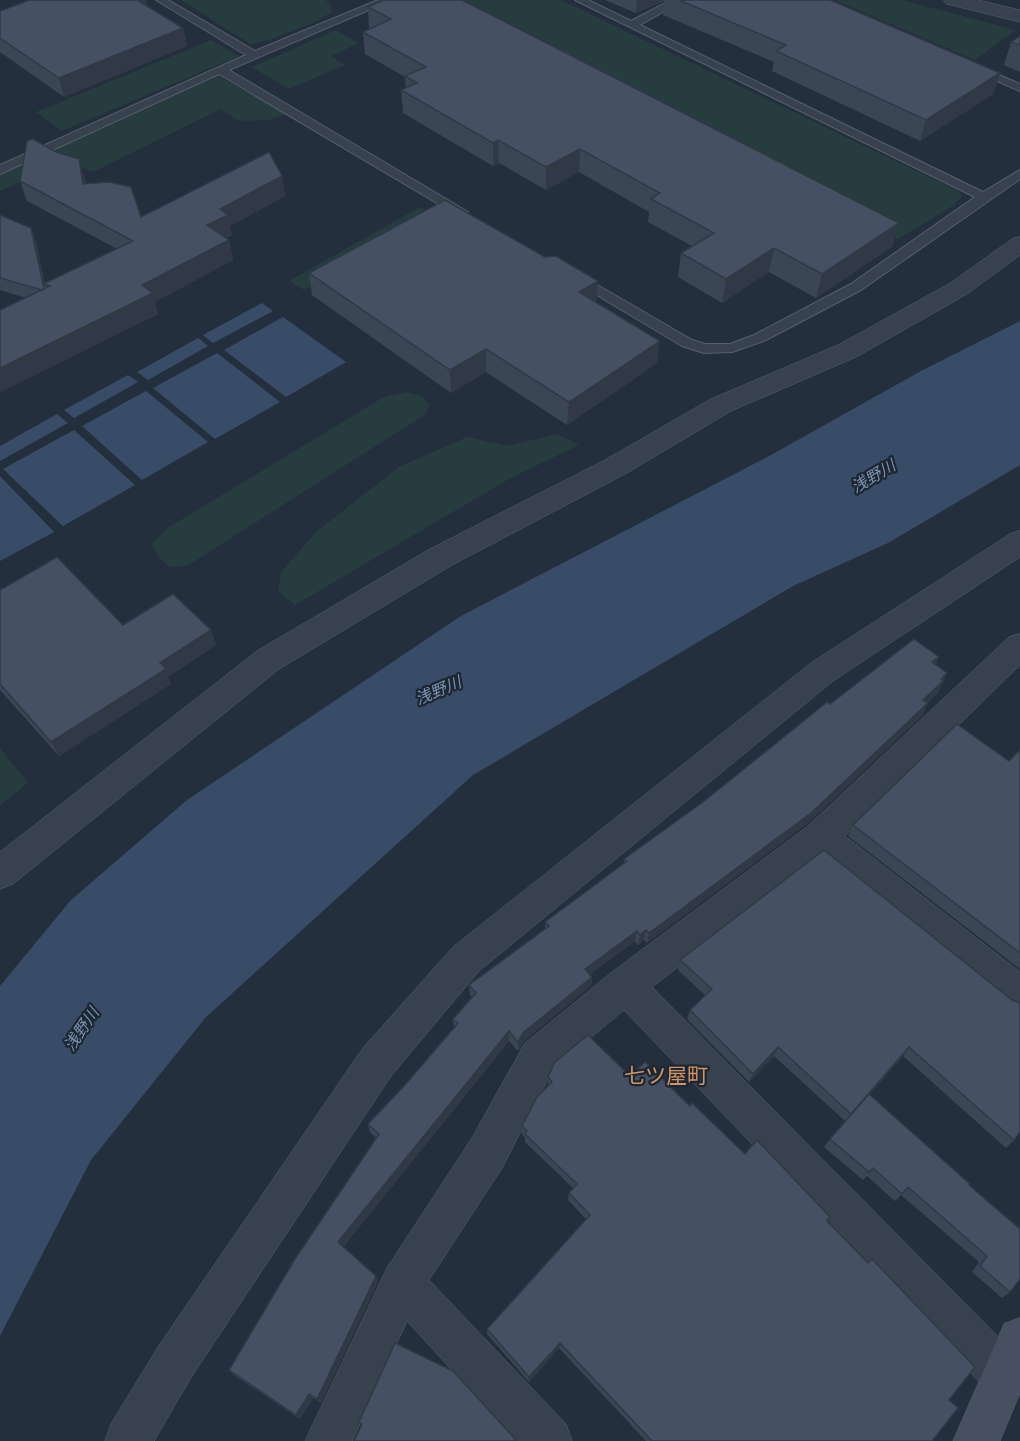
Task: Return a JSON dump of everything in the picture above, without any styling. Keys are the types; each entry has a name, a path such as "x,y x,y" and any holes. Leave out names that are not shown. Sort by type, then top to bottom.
{"main road":[{"path":"976,1441 1012,1358"}],"street":[{"path":"954,0 1020,16"},
{"path":"0,873 268,660 441,557 615,467 720,405 847,351 958,289 1020,244"},
{"path":"128,1441 174,1363 377,1062 466,959 822,672 1020,542"},
{"path":"328,1441 402,1283 488,1153 539,1056 625,985 820,837 1020,646"},
{"path":"820,837 1020,995"},
{"path":"625,985 1012,1358"},
{"path":"402,1283 549,1441"}],"lane":[{"path":"161,0 255,56"},
{"path":"0,170 220,70 387,0"},
{"path":"580,0 984,197"},
{"path":"632,25 679,0"},
{"path":"963,63 1020,88"},
{"path":"220,70 469,216"},
{"path":"562,270 687,343 704,350 732,348 759,338 856,287 1020,174"}],"green space":[{"path":"181,0 325,0 331,4 332,12 313,23 266,41 250,44"},
{"path":"436,0 561,0 958,191 962,196 954,205 898,239"},
{"path":"835,0 902,0 1016,30 975,60"},
{"path":"336,30 359,43 331,56 345,65 289,89 252,67"},
{"path":"211,40 239,56 62,131 36,112"},
{"path":"218,76 287,114 268,120 239,121 221,109 93,172 67,161 0,191 0,175"},
{"path":"420,207 435,215 304,290 289,281"},
{"path":"407,392 421,396 429,404 426,414 187,566 169,567 151,544 169,527 384,397"},
{"path":"557,434 579,445 509,479 295,605 278,591 281,572 317,531 399,467 467,437 508,446"},
{"path":"0,748 28,783 0,805"}],"water":[{"path":"262,303 273,311 213,343 203,335"},
{"path":"283,317 346,362 286,397 224,350"},
{"name":"浅野川","path":"1020,321 1020,465 888,543 793,586 473,775 206,1017 91,1160 0,1336 0,986 71,900 187,800 461,616 771,455 921,371"},
{"path":"198,338 208,346 148,380 137,372"},
{"path":"217,353 280,402 215,439 153,388"},
{"path":"128,375 138,382 74,418 64,410"},
{"path":"146,391 208,442 142,480 82,426"},
{"path":"57,414 68,423 0,461 0,446"},
{"path":"74,430 135,485 63,526 3,469"},
{"path":"0,476 54,532 0,561"}],"building":[{"path":"30,0 137,0 183,28 59,78 0,38 0,11"},
{"path":"384,0 462,0 899,223 822,274 774,248 726,279 681,253 714,233 651,199 660,193 580,149 546,167 498,140 493,143 401,90 417,83 405,76 426,67 363,32 391,19 368,7"},
{"path":"679,0 830,0 1000,73 926,120 776,51 786,45"},
{"path":"1020,36 1020,45 1011,42"},
{"path":"33,139 56,152 79,159 83,184 109,182 131,187 141,217 269,152 282,176 220,209 228,215 207,225 229,240 142,285 153,293 0,368 0,310 50,286 43,284 133,241 20,181 27,141"},
{"path":"445,200 545,257 556,256 598,281 579,292 660,341 569,402 486,349 450,370 309,273"},
{"path":"0,215 31,228 44,289 0,278"},
{"path":"57,557 123,625 173,594 211,630 160,663 166,669 51,742 0,684 0,590"},
{"path":"914,639 939,657 932,662 947,673 941,679 943,681 923,700 928,703 811,813 649,933 646,930 640,935 637,931 585,969 592,977 524,1032 518,1042 509,1031 338,1242 376,1276 317,1399 309,1394 296,1415 229,1370 295,1259 379,1134 368,1124 458,1023 453,1019 476,993 469,985 549,926 545,922 627,861 624,859 703,802 827,702 830,704"},
{"path":"957,724 1009,761 1020,750 1020,953 853,825"},
{"path":"824,850 1012,1000 1020,1003 1020,1132 1014,1140 909,1047 851,1114 778,1047 753,1074 690,1010 712,989 680,960"},
{"path":"588,1035 630,1076 645,1062 690,1106 692,1103 745,1154 757,1140 830,1217 827,1221 868,1263 872,1259 975,1367 949,1400 958,1408 932,1441 652,1441 560,1343 529,1377 487,1329 590,1215 569,1193 577,1184 525,1134 527,1131 522,1126 537,1097 552,1082 548,1077 555,1062"},
{"path":"869,1094 1020,1229 1020,1279 1010,1292 980,1266 987,1256 908,1187 902,1194 873,1168 869,1172 830,1139"},
{"path":"395,1343 453,1371 517,1441 354,1441 362,1424 359,1422"}],"district":[{"name":"七ツ屋町","path":"666,1076"}]}
